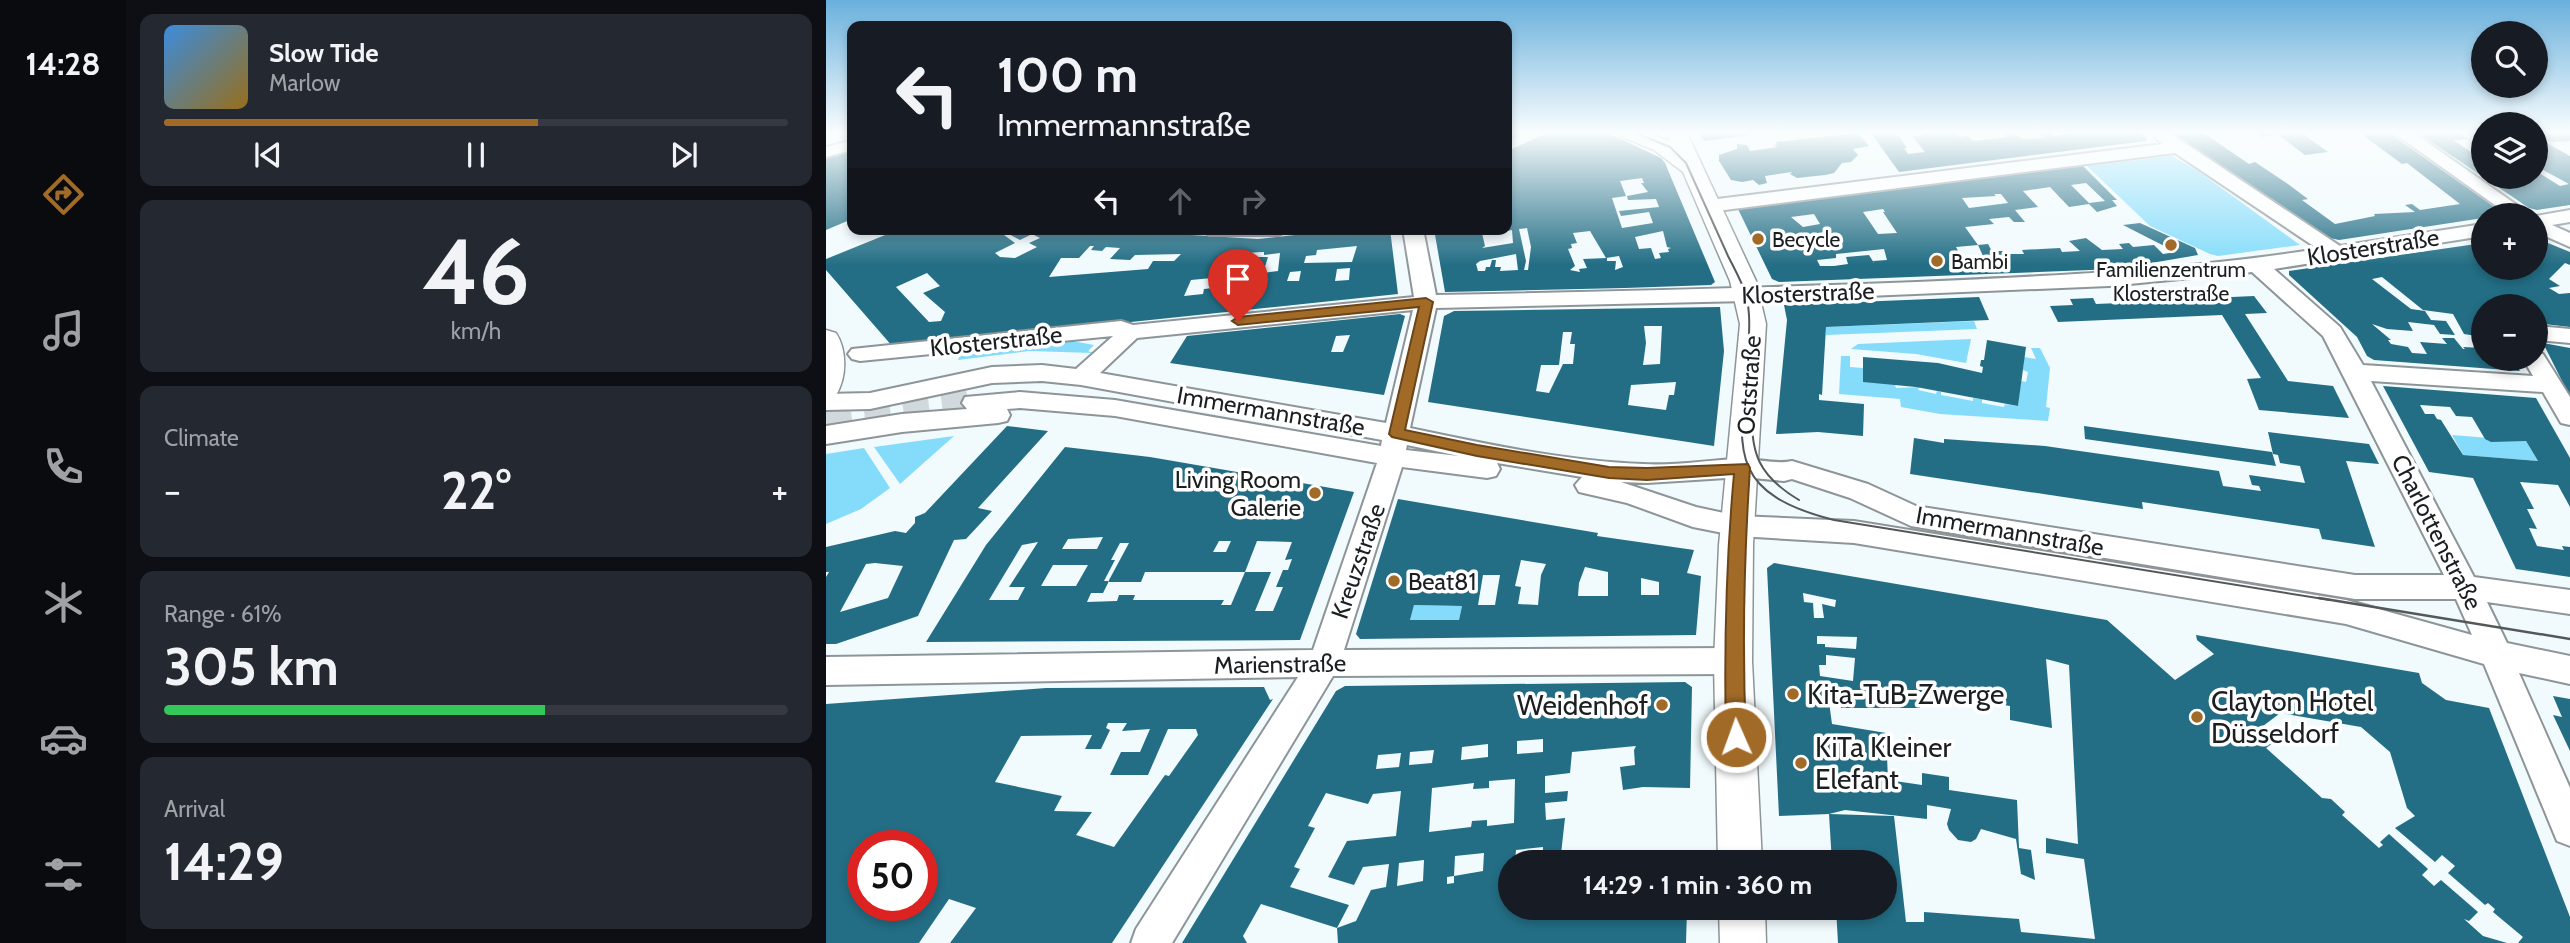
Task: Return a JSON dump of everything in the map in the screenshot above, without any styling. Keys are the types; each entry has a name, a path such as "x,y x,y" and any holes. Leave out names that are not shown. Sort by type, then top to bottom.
{"main road":[{"name":"Oststraße","path":"1696,177 1748,295 1753,324 1738,526 1733,661 1740,850"},
{"path":"826,339 831,355 826,388"},
{"path":"1742,920 1743,943"}],"street":[{"path":"1709,205 1935,177"},
{"path":"2222,177 2337,253"},
{"path":"2466,177 2504,203"},
{"path":"2548,221 2570,216"},
{"path":"2548,229 2570,241"},
{"name":"Klosterstraße","path":"860,354 1122,328 1131,332 1426,302 1748,295 2109,280 2258,265 2471,232"},
{"path":"1414,235 1426,302"},
{"name":"Charlottenstraße","path":"2258,265 2332,332 2355,372 2480,617 2570,829"},
{"name":"Kreuzstraße","path":"1150,943 1324,663 1394,445 1426,302"},
{"name":"Klosterstraße","path":"1081,377 1131,332"},
{"path":"2548,334 2570,337"},
{"path":"2543,371 2570,417"},
{"path":"2355,372 2552,385"},
{"name":"Immermannstraße","path":"826,402 878,400 960,381 1017,373 1081,377 1611,489 1693,517 1738,526 1854,532 2346,612 2494,654 2570,670"},
{"path":"942,419 935,415 936,401 947,389 960,381"},
{"name":"Immermannstraße","path":"974,403 1020,400 1069,403 1242,431 1477,451 1609,472 1647,474 1744,453 1784,472 1792,470 1859,491 1911,516 2355,587 2465,587 2570,602"},
{"name":"Immermannstraße","path":"826,435 942,419 1000,415 1056,417 1214,441 1233,438 1242,431"},
{"name":"Marienstraße","path":"826,671 1324,663 1733,661"}],"shaded area":[{"path":"2099,177 2206,177 2300,245 2218,256 2150,226"},
{"path":"1974,321 1977,329 1826,335 1826,327"},
{"path":"1971,339 1966,363 1916,354 1851,349 1858,344"},
{"path":"1072,341 1094,345 1088,351 1093,353 1029,351 958,360 961,353"},
{"path":"2031,348 2040,348 2050,368 2046,407 2050,408 2048,421 1940,414 1901,407 1900,399 1839,394 1841,356 1850,356 1850,367 1863,368 1896,388 1919,387 1918,390 1936,394 1937,391 1941,392 1941,395 1973,401 1973,398 1982,399 1982,403 2004,407 2005,404 2018,406 2021,381 2026,382 2028,372 2023,370 2024,357 2036,359"},
{"path":"2452,435 2526,441 2538,461 2463,455"},
{"path":"954,436 900,484 874,447"},
{"path":"864,448 890,488 861,509 826,524 826,454"},
{"path":"1414,605 1462,606 1459,620 1410,620"}],"building":[{"path":"826,177 847,177 847,221 826,230"},
{"path":"1512,177 1671,177 1715,282 1711,285 1445,292 1435,235 1482,235 1485,246 1482,248 1513,243","holes":["1642,178 1644,183 1641,183 1648,192 1627,196 1628,200 1656,199 1659,207 1619,211 1621,216 1649,212 1653,223 1622,228 1612,198 1626,196 1620,181","1527,228 1531,247 1528,270 1524,270 1526,261 1519,229","1590,231 1606,258 1619,256 1623,267 1615,270 1616,261 1607,261 1607,258 1583,259 1587,268 1579,269 1580,272 1570,270 1575,266 1568,249 1572,248 1571,244 1577,243 1573,233","1663,231 1667,247 1671,248 1668,249 1669,252 1659,253 1661,258 1655,259 1651,248 1639,249 1635,237","1516,254 1518,270 1500,271 1501,267 1495,267 1496,260 1492,260 1485,271 1478,271 1476,264 1480,261"]},
{"path":"1729,177 1765,177 1767,183 1759,185 1753,180 1731,180"},
{"path":"1995,177 2094,177 2117,200 2112,200 2117,206 2097,212 2089,204 2069,207 2050,187 2023,191 2038,207 2015,210 2025,222 2014,222 2009,217 1989,219 1994,224 1965,227 1978,245 1988,244 1995,257 2000,257 1997,251 2024,254 2022,250 2060,248 2062,252 2080,251 2069,241 2086,238 2102,250 2123,249 2119,244 2129,243 2133,247 2154,245 2163,254 2176,252 2123,225 2140,223 2195,248 2198,255 2116,269 1779,282 1772,279 1738,209","holes":["2086,183 2105,201 2089,203 2071,185","1994,194 2001,194 2008,203 1969,208 1962,198 1996,196","1883,209 1897,233 1878,234 1863,212","1814,214 1820,224 1803,227 1791,217","1978,245 1984,258 1963,260 1956,247","1884,249 1887,260 1873,261 1874,263 1869,255 1846,257 1848,264 1820,266 1817,260 1836,258 1836,254"]},
{"path":"2238,177 2278,177 2308,199 2302,200 2335,224 2375,216 2374,214 2415,212 2405,205 2412,204 2420,210 2460,204 2425,177 2452,177 2489,203 2471,203 2471,220 2339,240 2330,238"},
{"path":"2556,177 2570,177 2570,205 2548,208 2548,203 2522,203 2501,189 2548,189 2548,179 2560,186 2569,184"},
{"path":"885,235 1004,235 1015,243 995,253 1000,257 1015,258 1037,247 1029,243 1040,238 1034,235 1191,235 1258,239 1295,235 1391,235 1398,294 893,347 826,270 826,259","holes":["1090,246 1094,246 1091,250 1102,251 1106,247 1120,248 1110,259 1130,260 1135,255 1181,254 1174,261 1153,261 1148,269 1049,277 1061,258 1079,258","1357,246 1352,262 1304,263 1306,256 1316,255 1317,250","1243,253 1280,253 1278,271 1263,273 1268,257 1240,257","1350,268 1349,280 1335,281 1337,269","1301,271 1299,281 1287,281 1290,272","927,273 940,286 923,293 945,312 941,321 929,322 896,287","1263,273 1258,288 1237,291 1239,285 1204,289 1203,294 1184,296 1191,280"]},
{"path":"1011,235 1030,235 1020,240"},
{"path":"2548,243 2570,252 2570,265 2565,263 2549,279 2560,286 2549,288 2559,294 2570,293 2570,327 2548,324 2548,294 2471,294 2471,335 2464,334 2453,314 2423,310 2382,277 2372,279 2411,309 2425,311 2431,320 2446,321 2455,335 2440,334 2434,325 2408,322 2413,331 2387,329 2372,324 2391,340 2388,340 2391,344 2408,347 2412,353 2427,354 2420,342 2447,344 2442,338 2454,338 2463,349 2471,347 2471,367 2374,360 2367,356 2357,337 2289,275 2289,271 2471,245 2471,280 2548,280"},
{"path":"2228,293 2232,297 2254,296 2267,313 2245,314 2288,381 2333,386 2349,418 2259,410 2247,379 2261,378 2222,315 2058,322 2050,306 2073,305 2070,299 2093,298 2096,304 2142,302 2139,297 2161,296 2164,301 2209,299 2206,294"},
{"path":"1979,297 1989,320 1826,327 1822,395 1819,394 1819,400 1864,404 1863,436 1818,432 1776,434 1787,320 1784,305"},
{"path":"1720,307 1724,351 1714,446 1428,402 1444,316 1454,311","holes":["1644,326 1662,326 1660,364 1643,365 1646,343","1563,332 1572,332 1570,344 1575,344 1573,364 1563,364 1549,393 1536,391 1541,365 1559,365","1676,382 1674,395 1669,395 1666,410 1628,405 1631,385"]},
{"path":"1400,314 1405,316 1384,395 1170,363 1187,336","holes":["1350,335 1343,352 1331,352 1336,336"]},
{"path":"1987,340 2026,347 2018,406 1916,387 1863,382 1863,357 1938,363 1982,373 1983,367 1980,366 1981,360 1984,360"},
{"path":"2548,344 2570,348 2570,396 2548,353"},
{"path":"2383,386 2536,398 2570,458 2570,507 2558,485 2520,482 2534,509 2527,509 2537,529 2529,528 2537,546 2564,550 2562,546 2570,547 2570,577 2516,569 2473,478 2429,472","holes":["2420,405 2450,407 2456,416 2472,417 2485,439 2491,442 2526,441 2538,461 2463,455 2441,420 2434,414 2425,414"]},
{"path":"1007,426 1048,431 978,508 992,511 966,539 954,540 918,616 836,644 826,644 826,577 829,572 826,572 826,547 895,531 906,533 915,523 915,517 925,513","holes":["866,564 903,566 888,598 840,612"]},
{"path":"2084,426 2272,452 2276,466 2085,439"},
{"path":"2268,432 2369,444 2379,464 2346,461 2375,547 2322,539 2319,529 2142,502 2143,509 1910,474 1914,438 1944,443 1944,439 2045,446 2219,471 2223,486 2261,491 2259,486 2252,485 2249,475 2305,483 2300,466 2280,463 2278,455 2273,454"},
{"path":"1065,447 1150,457 1354,492 1300,640 926,642 986,545","holes":["1103,537 1097,549 1062,549 1068,539","1219,541 1231,541 1226,552 1213,552","1257,541 1292,542 1285,560 1292,559 1288,570 1283,570 1276,587 1283,587 1273,611 1255,611 1271,572 1245,572","1038,542 1009,587 1025,587 1018,600 989,600 1022,545","1120,543 1129,543 1109,581 1104,581","1053,565 1088,565 1076,586 1041,586","1145,572 1245,572 1231,605 1221,605 1224,600 1133,600 1135,595 1119,595 1117,601 1087,602 1091,593 1103,593 1108,582 1141,582"]},
{"path":"1398,499 1598,533 1597,536 1694,550 1687,573 1701,576 1696,635 1360,639 1356,634","holes":["1521,560 1546,564 1541,575 1538,605 1518,604 1521,587 1515,586","1585,567 1608,572 1608,596 1578,596","1483,575 1500,575 1495,605 1478,605","1641,578 1659,582 1659,595 1641,595","1414,605 1462,606 1459,620 1410,620"]},
{"path":"1774,563 2107,620 2175,680 2214,654 2197,640 2196,635 2419,673 2422,683 2446,700 2489,708 2570,917 2570,943 2518,943 2523,937 2493,912 2495,909 2488,903 2485,905 2448,873 2455,866 2442,855 2435,862 2395,828 2415,816 2407,808 2390,752 2361,727 2286,714 2280,709 2276,711 2279,714 2251,735 2257,741 2264,736 2273,743 2266,748 2322,798 2331,799 2345,812 2342,815 2379,848 2383,845 2380,842 2389,834 2428,869 2422,875 2434,886 2441,880 2478,912 2469,921 2464,919 2483,936 2507,943 1838,943 1837,920 1897,920 1897,850 1831,850 1829,814 1779,816 1767,568","holes":["1803,593 1836,600 1835,607 1822,604 1824,618 1814,618 1813,603 1804,602","1817,636 1857,637 1856,649 1825,647 1825,644 1817,644","1826,655 1855,658 1853,681 1820,676 1819,665 1826,665","2046,659 2069,665 2078,844 2046,838 2046,853 2084,859 2095,939 2021,932 2019,919 1924,912 1924,922 1906,922 1894,816 1829,814 1845,810 1927,819 1927,805 1951,809 1947,824 1958,840 1971,842 1976,839 1981,829 2016,839 2021,874 2035,880 2031,850 2019,848 2017,800 1949,790 1949,777 1922,773 1922,785 1888,780 1886,733 1832,724 1828,695 1840,695 1841,708 1920,708 1920,692 2010,706 2010,720 2052,728"]},
{"path":"1685,682 1692,687 1690,788 1643,787 1623,790 1620,767 1635,765 1636,746 1572,752 1570,773 1545,776 1545,793 1568,791 1567,801 1545,803 1546,820 1565,818 1561,850 1543,850 1543,847 1498,850 1498,920 1687,920 1686,943 1338,943 1337,928 1261,904 1243,936 1247,943 1182,943 1336,691 1345,686","holes":["1543,739 1543,752 1517,754 1517,741","1488,744 1488,757 1461,760 1462,747","1434,750 1432,763 1409,765 1410,752","1401,753 1399,767 1376,769 1378,755","1515,779 1514,823 1487,826 1487,820 1472,821 1471,827 1429,832 1432,788 1474,783 1473,789 1489,788 1489,781","1401,791 1396,836 1347,841 1328,877 1354,885 1363,867 1389,864 1386,887 1371,890 1356,921 1337,928 1349,905 1290,887 1300,869 1294,867 1315,828 1308,826 1326,793 1368,804 1373,794","1484,853 1483,871 1454,876 1455,856","1424,860 1423,881 1397,886 1399,863","1454,876 1454,883 1447,884 1447,877"]},
{"path":"1264,687 1270,700 1273,699 1112,943 950,943 976,908 949,899 938,915 938,830 847,830 847,921 934,921 919,943 826,943 826,704 1046,688","holes":["1108,723 1127,723 1122,731 1150,729 1140,752 1121,752 1110,775 1148,775 1168,729 1196,729 1198,735 1169,776 1165,775 1114,847 1076,835 1092,812 1054,811 1062,796 995,782 1021,736 1092,735 1085,749 1101,749 1110,730 1106,728"]},
{"path":"2553,696 2570,699 2570,751 2553,715 2562,717"}],"tunnel":[{"path":"826,421 974,403"}],"tram line":[{"path":"1692,177 1748,302 1748,354 1742,440 1746,461 1756,480 1773,495 1798,509 1834,520 2330,600"},
{"path":"1752,408 1753,438 1760,462 1774,482 1799,500"},
{"path":"2319,598 2570,639"}],"place":[{"name":"Becycle","path":"1758,239"},
{"name":"Familienzentrum Klosterstraße","path":"2171,245"},
{"name":"Bambi","path":"1937,261"},
{"name":"Living Room Galerie","path":"1315,493"},
{"name":"Beat81","path":"1394,581"},
{"name":"Kita-TuB-Zwerge","path":"1793,694"},
{"name":"Weidenhof","path":"1662,705"},
{"name":"Clayton Hotel Düsseldorf","path":"2197,717"},
{"name":"KiTa Kleiner Elefant","path":"1801,763"}],"route":[{"path":"1238,321 1426,302 1397,434 1477,451 1609,472 1647,474 1742,468 1736,545 1733,661 1736,737"}]}
